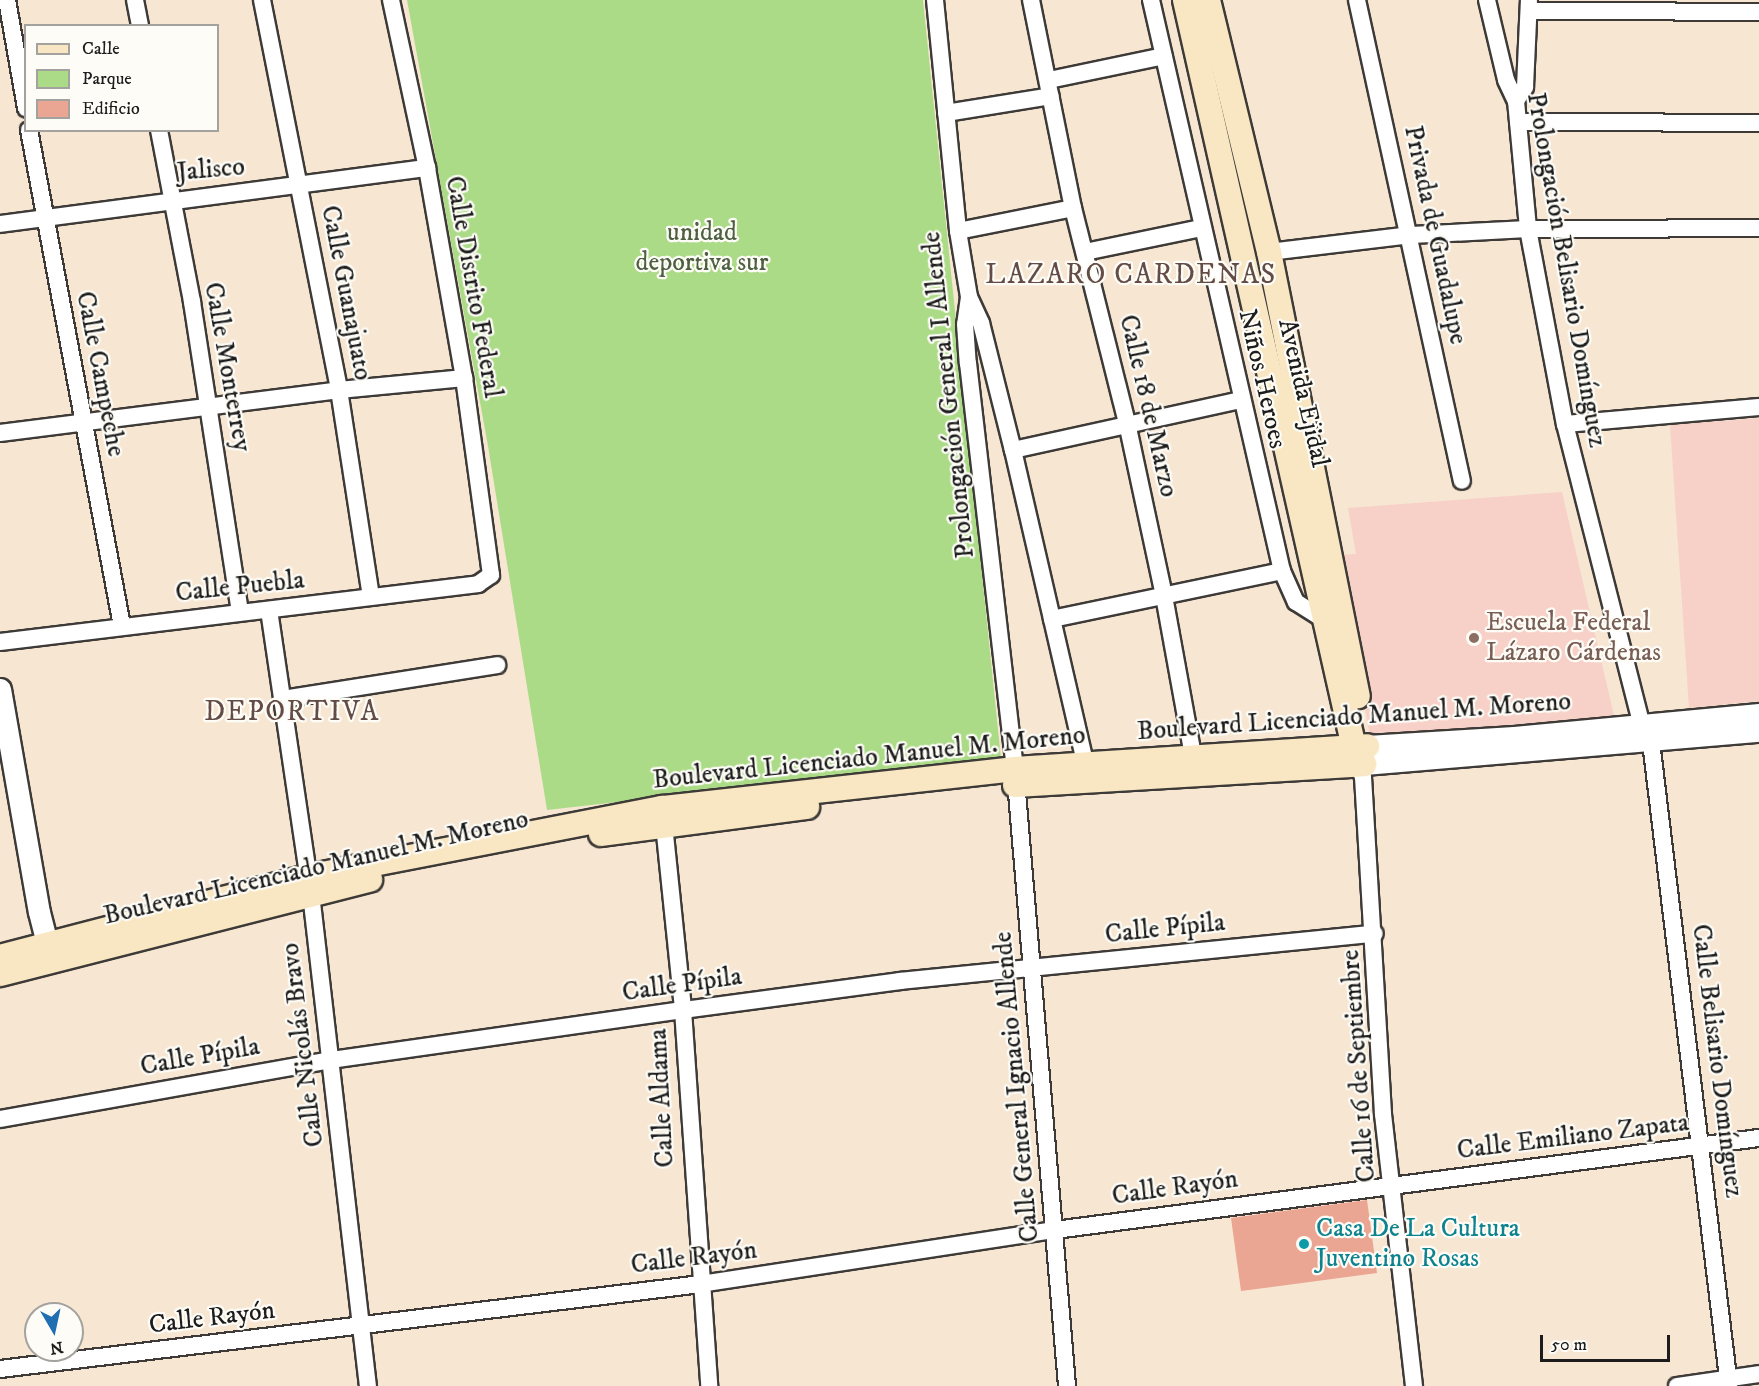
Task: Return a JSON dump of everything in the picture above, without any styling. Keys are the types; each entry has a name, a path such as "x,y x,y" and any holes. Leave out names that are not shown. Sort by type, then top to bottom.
{"main road":[{"name":"Avenida Ejidal","path":"1185,0 1326,621 1363,760"},
{"name":"Avenida Ejidal","path":"1208,0 1269,252 1347,634 1363,760"},
{"name":"Boulevard Licenciado Manuel M. Moreno","path":"1015,777 1085,763 1193,755 1363,760"},
{"name":"Boulevard Licenciado Manuel M. Moreno","path":"0,957 49,952 309,885 460,860 663,817 1015,777 1363,760"},
{"name":"Boulevard Licenciado Manuel M. Moreno","path":"0,974 49,952"}],"street":[{"path":"7,0 24,97"},
{"path":"135,0 140,24"},
{"name":"Calle Guanajuato","path":"262,0 339,390 370,597"},
{"name":"Calle Distrito Federal","path":"391,0 427,168 464,378 493,566 486,582"},
{"name":"Prolongación General I Allende","path":"935,0 958,231 969,297 965,324 968,363 1015,777"},
{"name":"Calle 18 de Marzo","path":"1031,0 1073,208 1127,423 1164,596 1193,755"},
{"name":"Niños Heroes","path":"1151,0 1240,400 1282,571 1296,602 1347,634"},
{"name":"Privada de Guadalupe","path":"1357,0 1411,235 1462,481"},
{"name":"Prolongación Belisario Domínguez","path":"1486,0 1506,80 1516,101 1528,228 1565,424 1641,723 1651,742"},
{"path":"1516,101 1525,87 1529,6 1759,12"},
{"path":"946,113 1050,88 1164,56"},
{"path":"1518,122 1759,123"},
{"name":"Calle Campeche","path":"29,132 82,423 122,626"},
{"name":"Calle Monterrey","path":"159,132 170,200 192,302 240,612"},
{"name":"Jalisco","path":"0,224 170,200 299,188 427,168"},
{"path":"958,231 1073,208"},
{"path":"1085,252 1201,228"},
{"path":"1269,252 1411,235 1528,228 1759,228"},
{"path":"969,297 981,323 1013,450 1085,763"},
{"path":"0,433 339,390 464,378"},
{"path":"1013,450 1127,423 1240,400"},
{"path":"1565,424 1759,407"},
{"path":"1052,619 1282,571"},
{"name":"Calle Puebla","path":"0,642 486,582"},
{"name":"Calle Nicolás Bravo","path":"269,610 309,885 368,1386"},
{"path":"283,699 497,665"},
{"path":"0,689 49,952"},
{"name":"Boulevard Licenciado Manuel M. Moreno","path":"1363,760 1485,747 1641,723 1751,723"},
{"name":"Boulevard Licenciado Manuel M. Moreno","path":"1485,747 1651,742 1751,723"},
{"name":"Calle Belisario Domínguez","path":"1651,742 1703,1147 1728,1382"},
{"name":"Calle 16 de Septiembre","path":"1363,760 1375,934 1383,1114 1393,1185 1414,1386"},
{"name":"Calle General Ignacio Allende","path":"1015,777 1034,967 1067,1386"},
{"name":"Calle Aldama","path":"663,817 683,1010 709,1386"},
{"name":"Calle Pípila","path":"0,1119 331,1060 683,1010 1034,967 1375,934"},
{"name":"Calle Emiliano Zapata","path":"1393,1185 1759,1138"},
{"name":"Calle Rayón","path":"0,1370 701,1284 1055,1230 1393,1185"},
{"path":"1677,1386 1728,1382 1759,1374"}],"shaded area":[{"path":"1759,418 1759,701 1689,708 1670,425"},
{"name":"Escuela Federal Lázaro Cárdenas","path":"1562,492 1615,720 1371,743 1338,555 1356,554 1348,508"}],"green space":[{"name":"unidad deportiva sur","path":"407,0 923,0 1001,759 547,810 488,446"}],"building":[{"name":"Casa De La Cultura Juventino Rosas","path":"1367,1200 1377,1273 1241,1291 1231,1218"}],"place":[{"name":"Escuela Federal Lázaro Cárdenas","path":"1474,638"},
{"name":"Casa De La Cultura Juventino Rosas","path":"1304,1244"}],"district":[{"name":"LAZARO CARDENAS","path":"1131,275"},
{"name":"DEPORTIVA","path":"292,712"}]}
